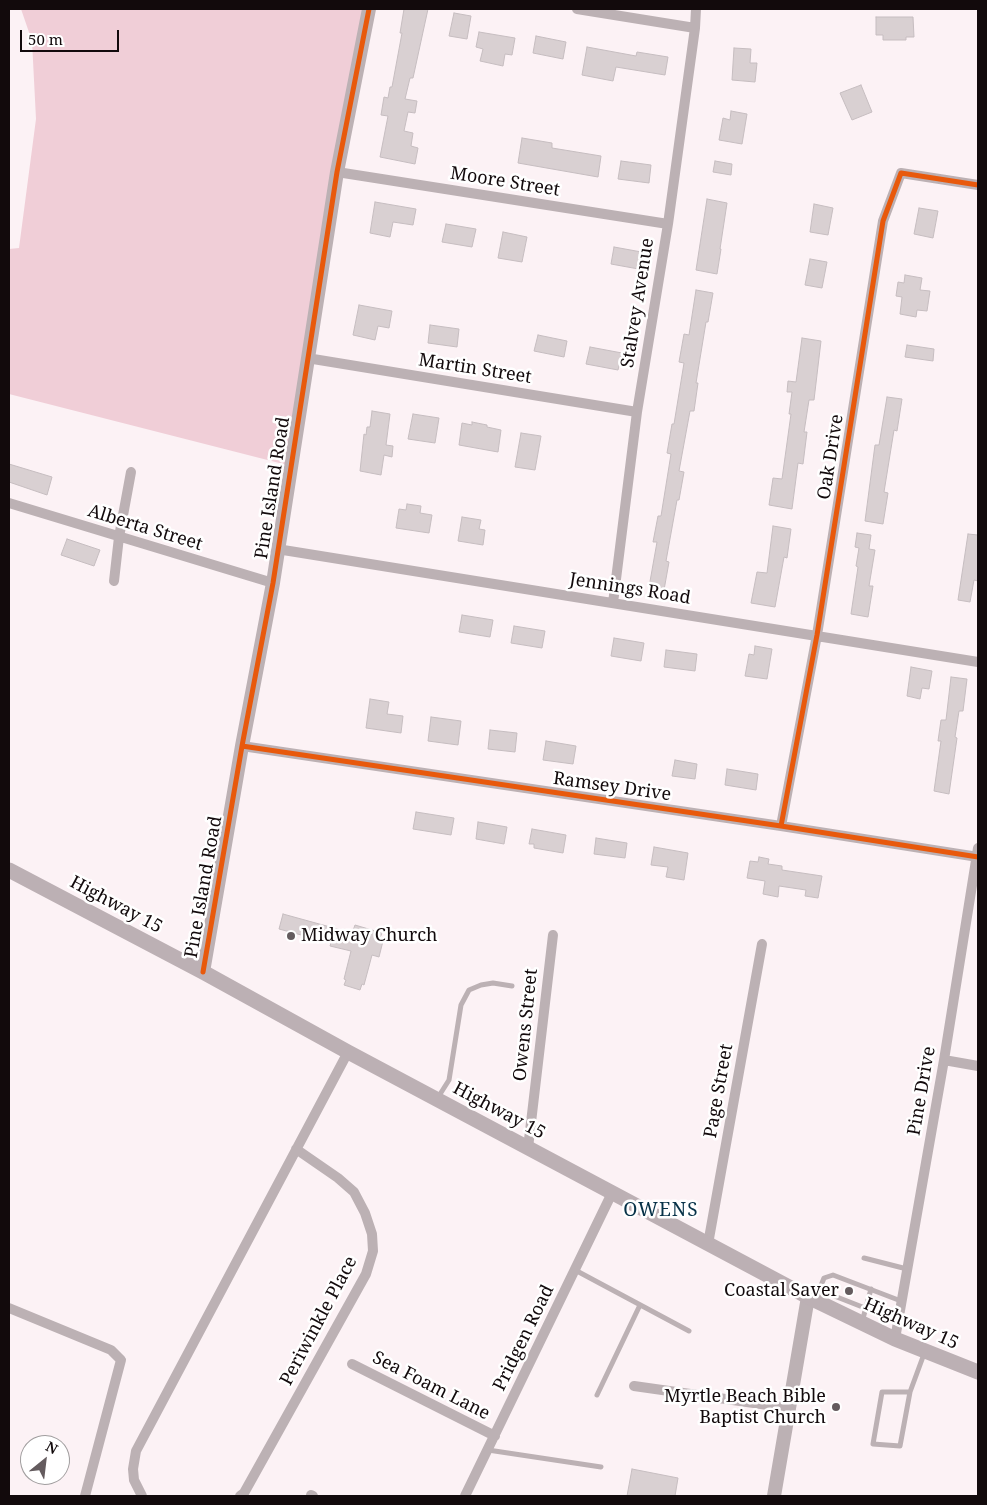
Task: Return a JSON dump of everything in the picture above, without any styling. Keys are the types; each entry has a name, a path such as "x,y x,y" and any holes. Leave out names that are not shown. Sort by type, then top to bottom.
{"main road":[{"name":"Highway 15","path":"9,870 203,972 348,1052 708,1244 814,1296 864,1316 895,1339 978,1372"}],"street":[{"name":"Pine Island Road","path":"203,972 242,746 273,583 337,172 369,9"},
{"path":"577,9 695,28"},
{"name":"Stalvey Avenue","path":"613,603 637,412 668,224 696,9"},
{"name":"Moore Street","path":"337,172 668,224"},
{"name":"Oak Drive","path":"781,826 817,635 883,221 901,173 978,185"},
{"name":"Martin Street","path":"307,358 637,412"},
{"path":"114,581 119,537 131,472"},
{"name":"Alberta Street","path":"9,503 273,583"},
{"name":"Jennings Road","path":"277,549 978,662"},
{"name":"Ramsey Drive","path":"242,746 978,854"},
{"name":"Pine Drive","path":"895,1339 978,854"},
{"name":"Owens Street","path":"528,1148 553,935"},
{"name":"Page Street","path":"708,1244 762,944"},
{"path":"142,1496 134,1480 133,1469 136,1451 348,1052"},
{"path":"944,1060 978,1066"},
{"name":"Periwinkle Place","path":"240,1496 244,1493 366,1274 373,1251 372,1234 365,1213 354,1192 338,1178 296,1149"},
{"name":"Pridgen Road","path":"465,1496 612,1193"},
{"path":"774,1496 789,1408 814,1296"},
{"path":"9,1308 112,1350 120,1360 85,1496"},
{"name":"Sea Foam Lane","path":"352,1364 495,1436"},
{"path":"634,1386 789,1408"}],"lane":[{"path":"437,1099 449,1080 461,1005 469,990 493,983 512,986"},
{"path":"864,1258 907,1269"},
{"path":"575,1270 690,1332"},
{"path":"814,1296 824,1278 833,1275 902,1301"},
{"path":"864,1316 871,1289"},
{"path":"597,1396 640,1305"},
{"path":"910,1392 882,1392 873,1444 900,1446 910,1392 925,1352"},
{"path":"488,1450 601,1467"}],"shaded area":[{"path":"21,9 369,9 291,466 9,394 9,249 19,248 36,119 32,41"}],"building":[{"path":"404,9 428,9 413,78 410,78 405,99 417,101 415,113 408,112 404,131 413,133 411,146 418,148 415,164 380,157 388,116 381,115 384,97 388,98 390,87 392,87 402,33 400,33"},
{"path":"454,13 471,16 467,39 449,36"},
{"path":"876,17 913,17 914,37 906,37 906,40 883,40 883,35 876,35"},
{"path":"479,32 515,38 512,55 505,54 503,66 480,61 483,49 476,47"},
{"path":"536,36 566,42 563,59 533,53"},
{"path":"587,47 636,56 637,52 668,57 665,75 616,67 613,81 582,75"},
{"path":"734,48 751,49 750,63 757,63 755,82 732,80"},
{"path":"861,85 872,112 852,120 840,93"},
{"path":"731,111 747,114 742,144 719,140 723,118 730,120"},
{"path":"522,138 552,143 552,148 601,156 598,177 518,163"},
{"path":"621,161 651,165 649,183 618,179"},
{"path":"715,161 732,164 731,175 713,172"},
{"path":"707,199 727,203 717,274 696,270"},
{"path":"375,202 416,209 413,225 393,222 390,237 370,233"},
{"path":"814,204 833,208 828,235 810,232"},
{"path":"919,208 938,211 933,238 914,234"},
{"path":"446,224 476,229 472,247 442,242"},
{"path":"503,232 527,237 522,262 498,258"},
{"path":"614,247 647,253 644,270 611,264"},
{"path":"810,259 827,262 822,288 805,285"},
{"path":"905,275 922,278 920,290 930,291 927,311 917,310 916,317 900,314 902,297 896,296 898,282 904,283"},
{"path":"696,290 713,293 696,383 698,383 694,411 690,411 679,471 684,472 666,561 669,562 664,590 649,587 657,542 653,542 658,516 661,516 671,454 667,453 684,363 679,362 684,334 689,335"},
{"path":"359,305 392,311 389,328 378,326 375,340 353,335"},
{"path":"430,325 459,329 457,347 428,343"},
{"path":"538,335 567,341 564,357 534,351"},
{"path":"802,338 821,341 814,400 809,400 804,432 807,432 803,464 798,463 792,509 769,505 773,478 782,479 791,414 789,414 792,392 787,392 788,381 796,382"},
{"path":"907,345 934,349 933,361 905,357"},
{"path":"590,347 622,353 618,370 586,364"},
{"path":"887,397 902,399 897,431 894,430 884,492 888,493 883,524 865,521 875,445 879,445"},
{"path":"372,411 390,414 386,445 393,446 392,457 384,455 381,475 360,471 364,434 366,435 367,427 370,427"},
{"path":"413,414 439,418 435,443 408,439"},
{"path":"472,422 501,430 498,452 459,445 462,423 472,425"},
{"path":"521,433 541,436 535,470 515,467"},
{"path":"9,464 52,477 47,495 9,482"},
{"path":"407,504 421,506 420,513 432,515 429,533 396,528 399,509 406,510"},
{"path":"462,517 481,520 479,529 485,530 483,545 458,541"},
{"path":"773,526 791,529 787,558 784,557 775,607 751,603 757,572 767,573"},
{"path":"857,533 871,535 869,549 875,550 869,586 873,586 868,617 851,614 858,567 856,566 859,548 855,547"},
{"path":"968,534 978,535 978,581 974,580 970,602 958,600"},
{"path":"67,539 100,550 94,566 61,555"},
{"path":"462,615 493,620 490,637 459,632"},
{"path":"514,626 545,631 542,648 511,643"},
{"path":"614,638 644,643 641,661 611,656"},
{"path":"755,646 772,649 767,679 745,676 749,654 754,655"},
{"path":"666,650 697,654 695,671 664,667"},
{"path":"911,667 932,671 929,689 922,688 920,699 907,696"},
{"path":"951,677 967,679 963,711 959,711 949,794 934,791 941,741 938,741 941,720 946,720"},
{"path":"370,699 389,702 387,714 403,716 401,733 366,728"},
{"path":"431,717 461,721 458,745 428,741"},
{"path":"490,730 517,733 515,752 488,749"},
{"path":"546,741 576,746 573,764 543,760"},
{"path":"675,760 697,764 695,779 672,776"},
{"path":"727,769 758,774 756,790 725,785"},
{"path":"416,812 454,818 451,835 413,829"},
{"path":"478,822 507,827 504,844 476,839"},
{"path":"532,829 566,835 563,853 534,848 534,844 529,844"},
{"path":"596,838 627,843 625,858 594,854"},
{"path":"654,847 688,853 684,880 666,877 668,867 651,865"},
{"path":"759,857 769,859 768,864 782,866 782,870 822,876 818,898 805,896 806,890 779,886 778,897 763,894 765,881 747,878 750,861 758,862"},
{"path":"283,914 352,933 355,925 382,933 379,940 383,941 379,957 372,955 364,985 362,984 360,990 344,985 351,951 330,946 331,943 279,929"},
{"path":"632,1469 678,1478 675,1496 627,1496"}],"cycle path":[{"path":"203,972 242,746 273,583 337,172 369,9"},
{"path":"781,826 817,635 883,221 901,173 978,185"},
{"path":"242,746 978,857"}],"place":[{"name":"Midway Church","path":"291,936"},
{"name":"Coastal Saver","path":"849,1291"},
{"name":"Myrtle Beach Bible Baptist Church","path":"836,1407"}],"district":[{"name":"OWENS","path":"661,1211"}]}
